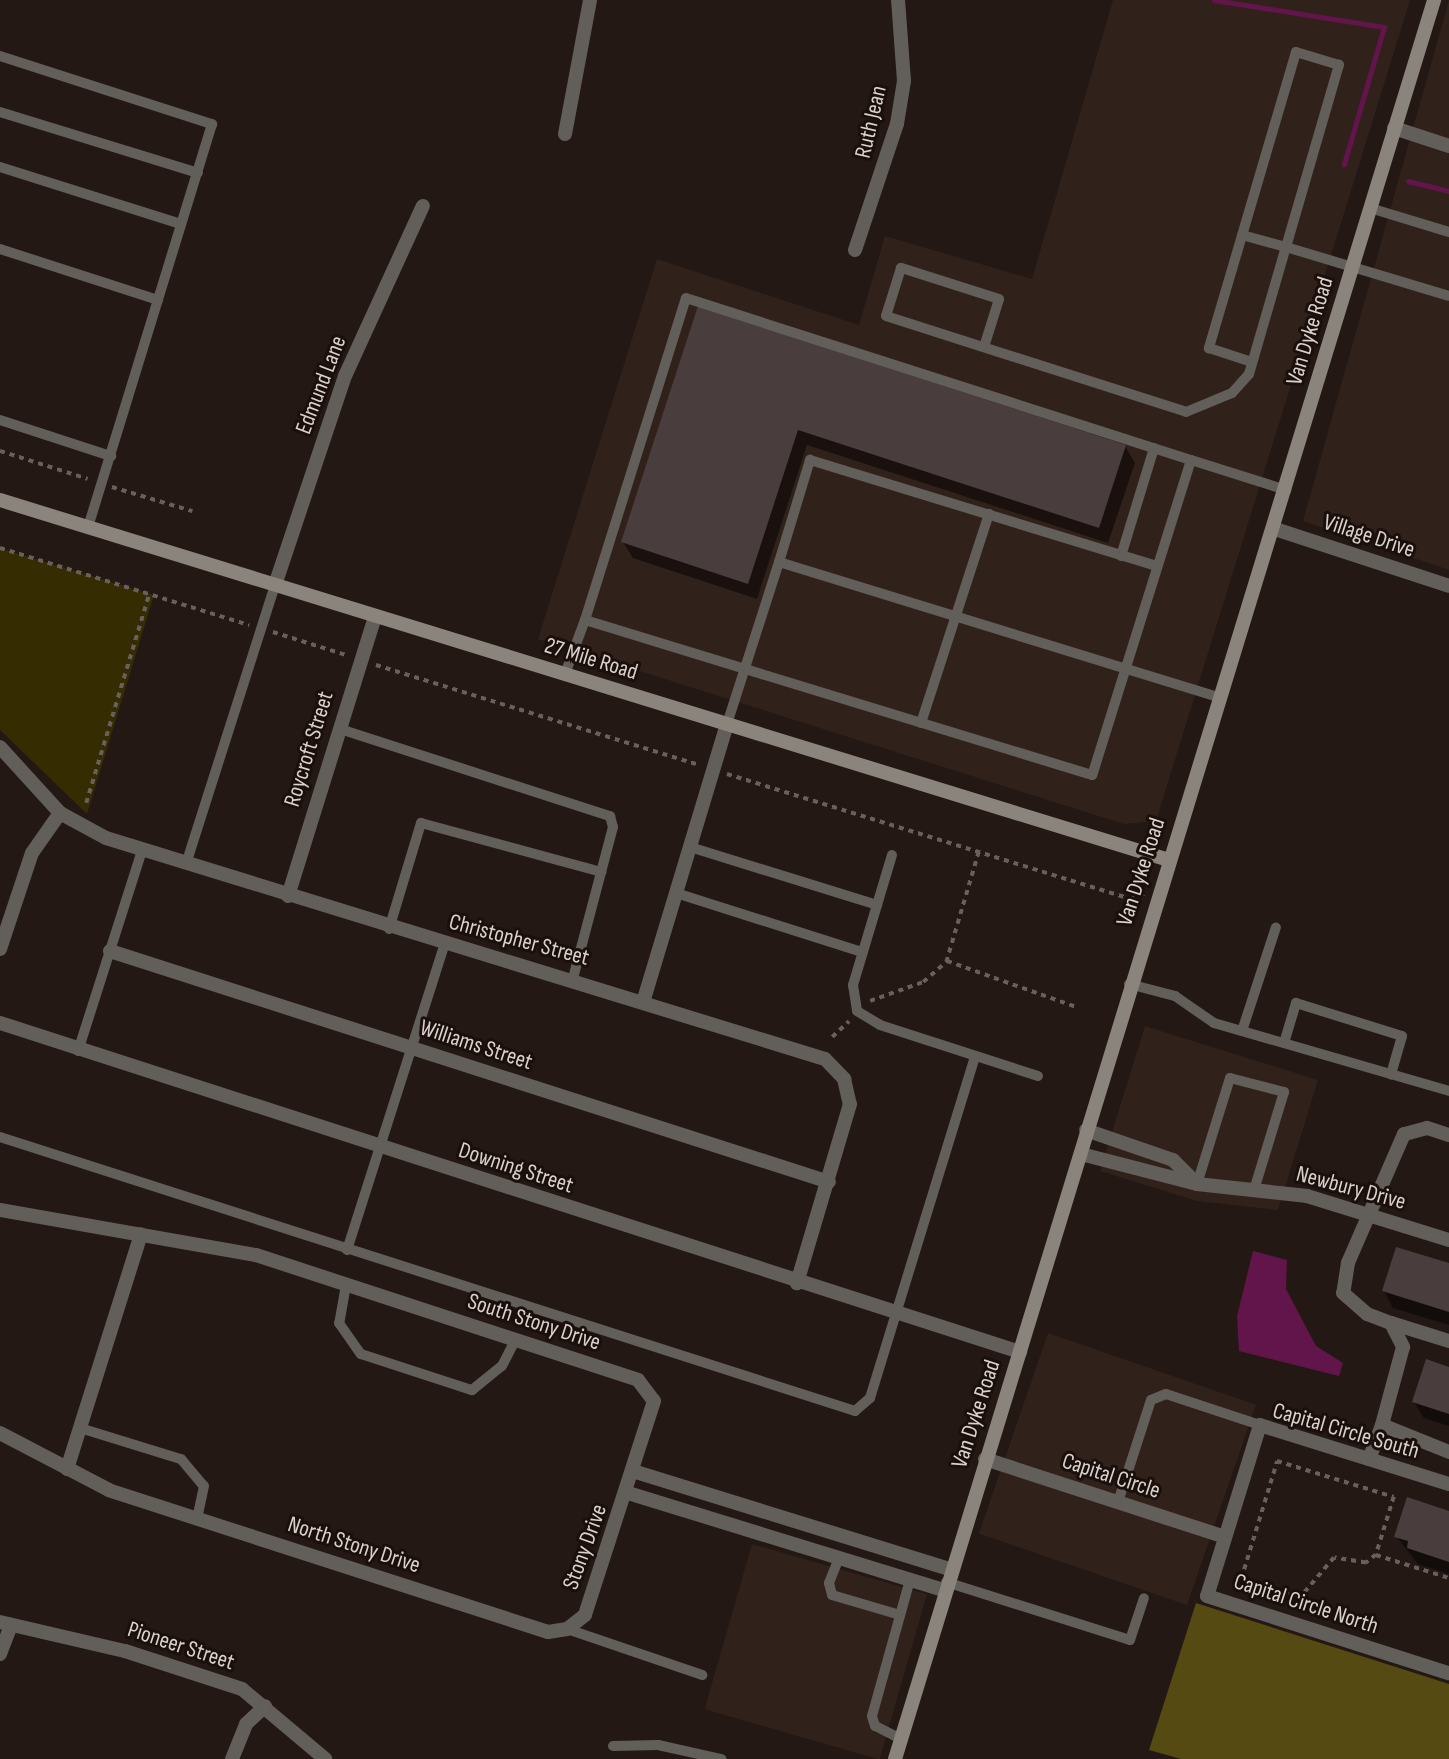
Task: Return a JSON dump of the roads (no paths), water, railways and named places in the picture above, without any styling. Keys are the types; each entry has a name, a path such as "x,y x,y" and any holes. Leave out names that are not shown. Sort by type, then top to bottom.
{"street":[{"path":"565,134 590,0"},
{"name":"Ruth Jean","path":"855,250 897,124 904,81 898,0"},
{"name":"Van Dyke Road","path":"895,1759 946,1580 1082,1154 1086,1130 1129,984 1275,529 1434,0"},
{"path":"1394,128 1449,146"},
{"name":"Edmund Lane","path":"275,585 345,376 423,206"},
{"name":"27 Mile Road","path":"0,500 1169,860"},
{"name":"Village Drive","path":"1275,529 1449,586"},
{"name":"Roycroft Street","path":"288,896 375,616"},
{"path":"644,999 727,724"},
{"name":"Christopher Street","path":"0,747 60,813 142,850 389,929 644,999 810,1052 837,1068 850,1104 797,1283"},
{"path":"0,950 32,853 60,813"},
{"name":"Williams Street","path":"110,951 829,1182"},
{"name":"Downing Street","path":"0,1023 77,1052 1020,1352"},
{"path":"1449,1135 1427,1128 1404,1134 1367,1214 1343,1293 1367,1314 1449,1341"},
{"path":"1086,1130 1172,1160 1197,1184"},
{"name":"Newbury Drive","path":"1082,1154 1197,1184 1307,1196 1449,1240"},
{"name":"South Stony Drive","path":"0,1210 256,1255 515,1340 649,1389 654,1401 636,1472"},
{"path":"67,1469 141,1234"},
{"path":"1369,1459 1382,1425 1403,1347 1391,1323"},
{"name":"Capital Circle South","path":"1222,1536 1260,1425 1449,1484"},
{"path":"1382,1425 1449,1452"},
{"name":"North Stony Drive","path":"0,1433 109,1490 548,1632 567,1629"},
{"name":"Capital Circle","path":"985,1459 1222,1536"},
{"path":"636,1472 946,1580"},
{"name":"Stony Drive","path":"567,1629 585,1615 636,1472"},
{"path":"628,1493 910,1580 946,1580"},
{"name":"Capital Circle North","path":"1222,1536 1207,1596 1449,1673"},
{"path":"0,1654 6,1624"},
{"name":"Pioneer Street","path":"6,1624 125,1651 242,1689 326,1759"},
{"path":"232,1759 246,1724 265,1706"}],"lane":[{"path":"984,347 999,299 901,268 886,316 1186,412 1232,393 1252,362 1339,65 1296,52 1209,348 1252,362"},
{"path":"0,56 212,124 88,527"},
{"path":"0,111 198,173"},
{"path":"0,167 181,224"},
{"path":"1370,208 1449,232"},
{"path":"1242,235 1449,296"},
{"path":"0,249 158,300"},
{"path":"565,674 585,620 687,298 1286,490"},
{"path":"0,420 111,456"},
{"path":"1121,556 1154,448"},
{"path":"727,724 810,460 1157,566"},
{"path":"585,620 1092,775 1191,460"},
{"path":"921,723 989,514"},
{"path":"779,562 1220,698"},
{"path":"186,864 275,585"},
{"path":"340,729 603,812 613,827 573,978"},
{"path":"389,929 421,823 601,872"},
{"path":"690,847 877,905"},
{"path":"77,1052 142,850"},
{"path":"892,855 853,985 858,1012 975,1057 1038,1076"},
{"path":"676,893 862,952"},
{"path":"1242,1031 1276,927"},
{"path":"347,1250 445,943"},
{"path":"1129,984 1175,996 1214,1023 1449,1091"},
{"path":"1284,1043 1296,1003 1402,1036 1391,1074"},
{"path":"0,1137 845,1410 870,1398 975,1057"},
{"path":"1197,1184 1230,1078 1284,1092 1254,1190"},
{"path":"346,1285 339,1323 345,1339 361,1354 435,1378 480,1386 502,1366 515,1340"},
{"path":"1118,1502 1151,1400 1166,1394 1260,1425"},
{"path":"80,1428 181,1459 204,1486 197,1519"},
{"path":"839,1558 829,1583 832,1595 900,1615"},
{"path":"901,1739 875,1726 872,1716 910,1580"},
{"path":"946,1580 1130,1640 1144,1598"},
{"name":"North Stony Drive","path":"567,1629 702,1675"},
{"path":"613,1746 658,1745 721,1759"}],"waterway":[{"path":"1214,0 1384,27 1344,164"},
{"path":"1408,181 1449,191"}]}
